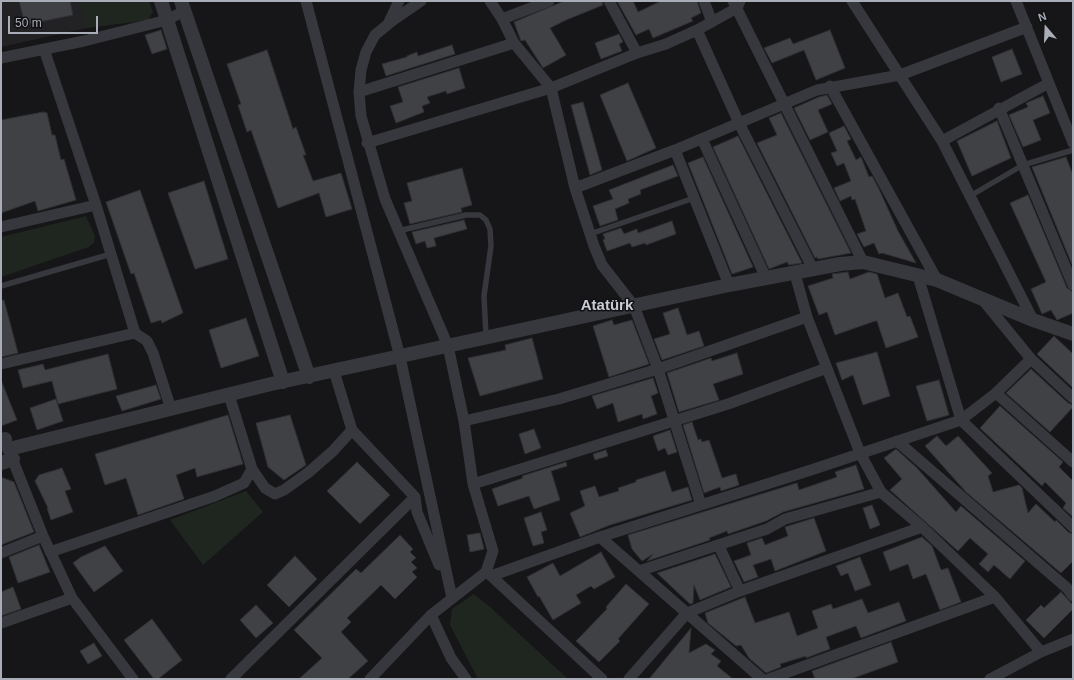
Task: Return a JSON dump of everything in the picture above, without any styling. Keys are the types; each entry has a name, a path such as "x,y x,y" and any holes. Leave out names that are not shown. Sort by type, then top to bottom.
{"street":[{"path":"161,1 283,382"},
{"path":"306,1 400,357 452,598"},
{"path":"387,26 399,1"},
{"path":"421,1 375,35 366,52 361,70 359,92 361,116 384,199 448,346 464,421 473,484 493,551 489,574"},
{"path":"490,1 502,19 514,42 551,88 575,188 590,234 602,264 634,306 658,369 675,420 700,506"},
{"path":"502,19 549,1"},
{"path":"609,1 637,53"},
{"path":"704,1 712,22"},
{"path":"852,1 942,141 1033,320"},
{"path":"1016,1 1073,143"},
{"path":"368,143 551,88 637,53 666,44 697,30 712,22 736,3 863,262"},
{"path":"1,58 84,41 167,20 183,6 309,377"},
{"path":"575,188 702,139 784,102 830,86 900,75 1026,27"},
{"path":"697,30 739,123 814,269"},
{"path":"359,92 514,42"},
{"path":"44,49 96,205 135,333 147,341 153,353 172,409"},
{"path":"942,141 1000,108 1049,83"},
{"path":"830,86 937,280"},
{"path":"1000,108 1073,285"},
{"path":"702,139 766,278"},
{"path":"675,150 729,286"},
{"path":"1,227 96,205"},
{"path":"133,679 72,598 50,552 6,450 283,382 766,278 863,262 937,280 1033,320 1073,334"},
{"path":"795,274 807,317 860,452 881,492 922,527 995,597 1041,652"},
{"path":"918,276 961,420 1073,527"},
{"path":"982,299 1031,359 1073,398"},
{"path":"464,421 559,399 658,369 807,317"},
{"path":"1,364 135,333"},
{"path":"370,679 431,615 452,598 489,574 961,420 996,393 1031,359"},
{"path":"473,484 728,404 827,368"},
{"path":"334,372 352,430 415,498 418,512 452,598"},
{"path":"996,393 1073,462"},
{"path":"229,395 252,469 265,488 275,494 284,490 309,472 333,451 352,430"},
{"path":"897,441 1071,589"},
{"path":"50,552 215,496 244,483 252,469"},
{"path":"639,572 767,529 785,519 881,492"},
{"path":"231,679 415,498"},
{"path":"629,679 687,614 740,592 922,527"},
{"path":"1,553 43,536"},
{"path":"600,537 762,679"},
{"path":"719,546 740,592"},
{"path":"489,574 602,679"},
{"path":"769,679 995,597"},
{"path":"1,623 72,598"},
{"path":"431,615 451,658 466,679"},
{"path":"990,679 1041,652 1073,639"}],"lane":[{"path":"970,196 1023,165 1073,150"},
{"path":"590,234 694,198"},
{"path":"398,231 466,215 480,215 486,220 490,229 491,246 484,296 486,338"},
{"path":"1,286 111,254"}],"shaded area":[{"path":"1,1 149,1 153,12 148,20 87,28 1,47"},
{"path":"79,1 149,1 153,12 148,20 87,28"},
{"path":"86,216 95,236 94,243 89,247 1,277 1,237"},
{"path":"246,491 263,512 203,565 170,520"},
{"path":"474,594 568,679 478,679 450,625 452,609"}],"building":[{"path":"19,1 70,1 73,15 25,25"},
{"path":"564,1 602,1 603,5 550,28 566,55 543,68 525,40 521,41 514,22"},
{"path":"617,1 633,1 638,12 661,1 697,1 701,13 691,18 693,21 653,38 649,29 636,35"},
{"path":"161,30 167,49 152,54 145,35"},
{"path":"830,30 845,68 816,80 804,50 772,63 764,48 790,38 793,44"},
{"path":"619,34 623,42 619,44 622,51 601,59 595,43"},
{"path":"452,45 455,54 386,76 382,64 407,57 417,52 418,56"},
{"path":"1012,49 1022,74 1001,82 992,57"},
{"path":"267,50 293,129 296,127 306,155 303,155 313,181 341,173 352,209 326,217 319,193 278,208 251,130 247,132 238,105 241,104 227,64"},
{"path":"459,68 465,88 447,94 446,91 427,97 430,103 422,106 424,112 396,123 390,106 403,102 398,87"},
{"path":"628,83 656,148 627,161 600,95"},
{"path":"827,95 832,104 818,110 828,132 810,140 794,108"},
{"path":"1043,96 1050,113 1033,120 1041,140 1023,147 1009,115 1028,107 1026,103"},
{"path":"583,102 602,170 590,175 571,105"},
{"path":"43,112 47,113 52,135 55,135 61,160 64,159 76,200 38,211 35,201 1,213 1,120"},
{"path":"781,113 851,253 818,259 817,257 815,258 757,143 777,135 769,118"},
{"path":"997,121 1011,158 972,176 957,141"},
{"path":"844,126 851,139 847,141 856,160 861,157 869,177 872,176 898,231 916,263 882,253 879,254 874,243 864,247 857,234 866,231 855,199 852,200 851,196 840,201 834,188 851,181 844,163 837,166 831,153 837,151 829,133"},
{"path":"738,136 802,263 789,265 787,262 769,269 713,147"},
{"path":"703,157 753,267 732,274 688,163"},
{"path":"1066,157 1073,175 1073,267 1032,167"},
{"path":"673,165 678,176 640,190 641,194 628,199 629,203 615,209 618,220 600,226 593,206 613,199 609,190"},
{"path":"462,168 472,205 461,208 462,212 410,224 404,203 412,201 407,183"},
{"path":"204,181 228,259 195,269 168,193"},
{"path":"140,190 183,313 162,323 161,320 151,323 134,273 131,274 106,202"},
{"path":"1028,195 1067,288 1073,292 1073,313 1057,320 1051,310 1042,314 1031,289 1046,282 1010,203"},
{"path":"464,220 467,229 434,238 436,246 427,248 425,241 416,244 412,232"},
{"path":"672,221 676,234 646,245 645,243 632,247 630,243 607,251 603,240 605,239 603,234 621,228 624,234 637,229 638,233"},
{"path":"848,272 850,279 869,272 877,274 885,298 898,293 907,317 910,316 918,337 886,348 877,321 835,335 827,312 819,315 808,286 833,278 832,274"},
{"path":"4,300 18,353 1,357 1,301"},
{"path":"678,308 687,335 699,331 704,346 662,360 654,339 670,334 663,313"},
{"path":"246,318 259,356 221,368 209,330"},
{"path":"612,320 614,325 632,320 649,364 609,377 593,326"},
{"path":"1054,336 1073,354 1073,388 1037,354"},
{"path":"532,338 543,379 480,396 468,358 506,350 505,345"},
{"path":"877,352 890,396 863,405 853,375 842,380 836,363"},
{"path":"737,353 743,374 713,384 719,400 679,412 667,373 711,358 712,361"},
{"path":"108,354 117,389 58,404 52,381 23,388 18,370 43,364 45,370"},
{"path":"1031,369 1068,403 1073,405 1073,407 1050,432 1006,393"},
{"path":"653,378 658,393 651,396 657,414 643,419 642,414 618,422 613,403 597,409 592,396"},
{"path":"1,380 17,420 1,426"},
{"path":"939,380 949,415 927,421 916,386"},
{"path":"156,385 161,399 122,411 116,396"},
{"path":"56,399 63,421 37,430 30,408"},
{"path":"1000,406 1063,462 1059,467 1073,481 1073,517 1063,508 1066,503 1045,482 1042,486 980,428"},
{"path":"228,415 243,464 197,477 195,468 176,475 184,499 138,515 126,478 105,485 95,454"},
{"path":"290,415 306,465 284,480 268,467 256,423"},
{"path":"692,422 698,440 701,439 702,442 709,440 722,478 736,474 739,485 721,491 720,487 704,493 683,425"},
{"path":"534,429 541,448 525,454 519,434"},
{"path":"670,430 677,452 668,455 665,448 658,451 653,436"},
{"path":"937,436 946,446 958,436 992,473 988,476 993,492 1019,485 1022,488 1028,513 1036,504 1055,522 1056,520 1068,532 1073,534 1073,561 1061,573 966,492 925,446"},
{"path":"896,449 917,468 956,512 961,506 1025,561 1010,579 994,565 988,572 979,564 988,554 970,538 958,551 890,490 902,479 884,458"},
{"path":"606,450 608,456 595,460 593,454"},
{"path":"357,462 390,495 360,524 327,491"},
{"path":"566,462 567,466 551,471 560,500 534,509 529,496 498,506 492,489 523,478 522,476"},
{"path":"856,465 864,489 783,512 766,521 728,534 727,531 709,538 710,540 647,561 653,554 642,561 632,549 628,535 797,483 799,490 837,477 835,472"},
{"path":"62,468 71,489 65,491 73,512 51,520 48,508 35,481 39,475"},
{"path":"665,471 672,492 688,487 692,500 610,525 580,537 570,513 585,506 580,491 595,486 599,497 619,491 618,488 636,482 636,480"},
{"path":"1,477 14,482 34,532 1,545"},
{"path":"872,505 880,525 870,529 863,508"},
{"path":"541,512 547,530 541,532 544,543 533,546 524,518"},
{"path":"814,518 826,551 775,571 771,559 753,565 758,577 744,582 734,561 751,555 747,543 762,538 765,545 788,536 785,527"},
{"path":"480,533 484,549 470,552 467,535"},
{"path":"400,535 413,549 410,552 416,558 411,562 417,568 412,572 417,577 395,599 381,585 347,618 351,622 341,632 368,661 348,679 299,679 322,658 294,630 356,569 361,573"},
{"path":"922,537 932,546 941,570 948,568 961,602 940,610 926,574 913,579 908,564 890,571 883,552"},
{"path":"39,545 50,572 18,583 9,557"},
{"path":"105,546 123,571 94,592 73,563 81,557"},
{"path":"601,552 615,577 594,589 591,586 576,595 581,603 553,620 527,577 553,563 560,576"},
{"path":"715,554 731,587 700,600 694,585 693,603 690,604 657,573"},
{"path":"295,556 317,579 289,607 267,585"},
{"path":"860,557 871,585 855,591 848,573 841,576 836,566"},
{"path":"626,584 649,604 618,639 620,641 599,662 576,641 607,609 606,607"},
{"path":"13,587 21,609 1,616 1,592"},
{"path":"1061,592 1073,605 1073,609 1044,638 1026,620 1041,605 1044,608"},
{"path":"745,597 755,623 789,612 797,636 818,628 812,611 831,604 833,609 862,599 868,613 899,602 906,621 861,638 856,626 826,637 830,649 806,658 806,656 780,664 781,667 766,673 749,658 741,645 736,646 708,623 705,613"},
{"path":"256,605 273,623 256,638 240,620"},
{"path":"152,619 182,660 158,679 154,679 124,640"},
{"path":"691,628 689,653 706,644 715,650 711,654 721,661 717,666 733,679 649,679"},
{"path":"891,642 898,662 851,679 815,679 812,671"},
{"path":"94,643 102,656 88,664 80,651"}],"district":[{"name":"Atatürk","path":"607,306"}]}
